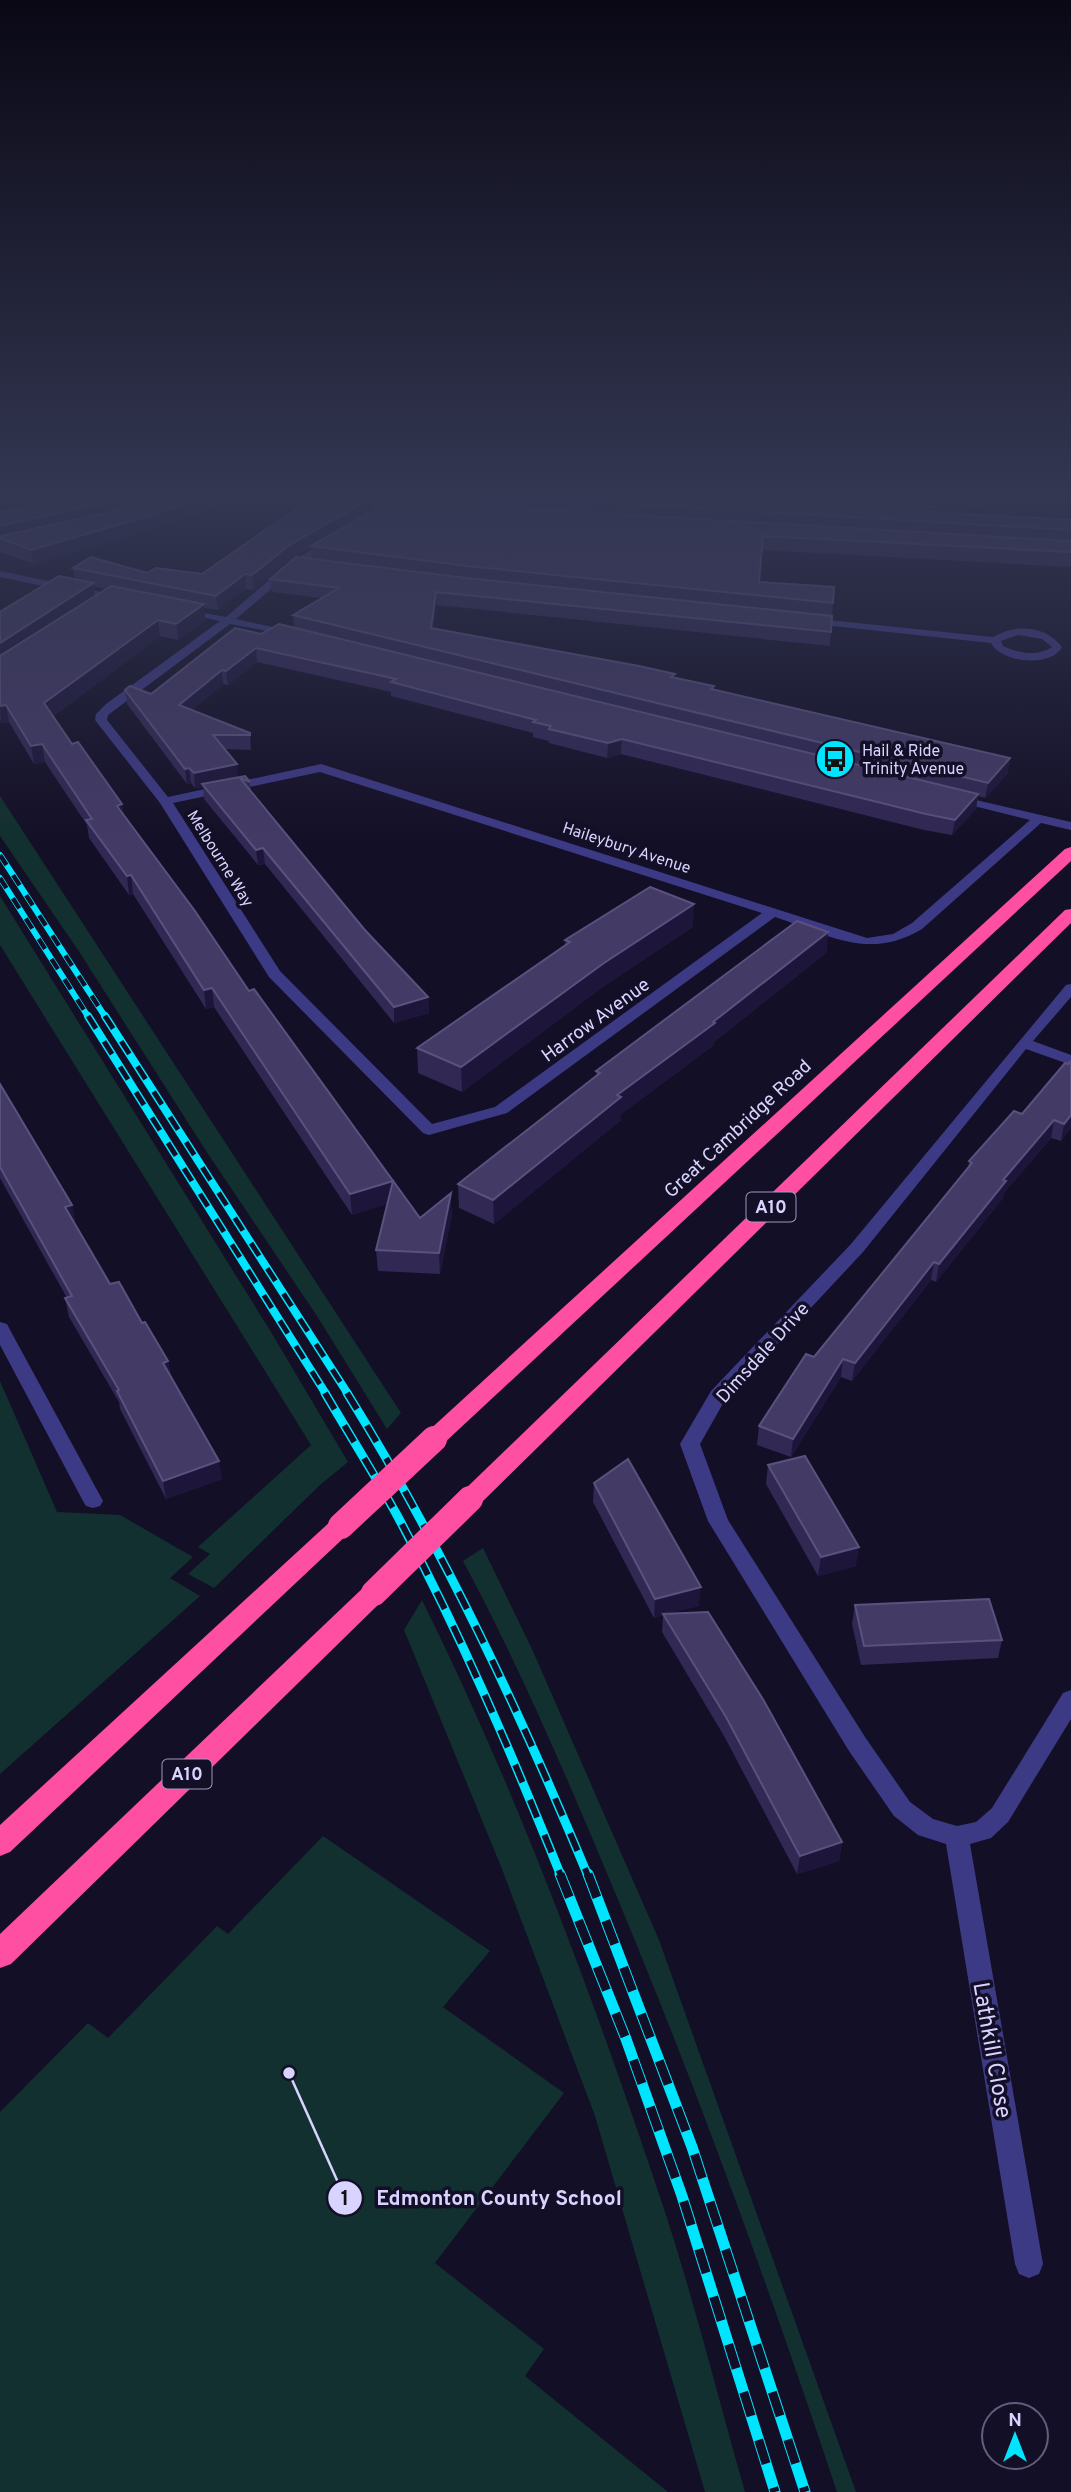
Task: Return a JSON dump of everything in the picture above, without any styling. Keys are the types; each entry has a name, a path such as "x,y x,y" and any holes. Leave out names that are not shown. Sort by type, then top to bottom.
{"highway":[{"name":"Great Cambridge Road","path":"0,1843 1071,852"},
{"name":"A10","path":"0,1954 1071,914"}],"street":[{"path":"174,609 230,619 309,638"},
{"path":"230,619 241,609"},
{"name":"Melbourne Way","path":"230,619 102,714 101,720 165,801 274,974 429,1130"},
{"path":"801,620 995,640 1014,633 1034,634 1051,639 1057,647 1055,651 1042,655 1023,656 999,648 995,640"},
{"name":"Haileybury Avenue","path":"165,801 321,768 856,940 878,942 897,938 917,926 1039,818"},
{"path":"947,796 1071,826"},
{"name":"Harrow Avenue","path":"429,1130 501,1110 772,913"},
{"name":"Dimsdale Drive","path":"957,1836 926,1828 902,1809 857,1744 718,1521 690,1444 718,1396 857,1248 1023,1043 1071,988"},
{"path":"1023,1043 1071,1060"},
{"path":"0,1328 93,1501"},
{"path":"957,1836 983,1831 1000,1815 1071,1699"},
{"name":"Lathkill Close","path":"957,1836 1029,2263"}],"green space":[{"path":"0,796 401,1413 387,1429 317,1316 208,1154 80,953 0,836"},
{"path":"0,896 271,1332 348,1462 320,1485 214,1588 188,1574 210,1554 198,1547 311,1445 0,945"},
{"path":"0,1381 57,1512 120,1515 193,1557 170,1578 200,1596 0,1774"},
{"path":"483,1548 532,1649 659,1940 856,2492 837,2492 734,2195 649,1975 545,1730 463,1561"},
{"path":"422,1600 492,1750 585,1982 678,2252 745,2492 705,2492 595,2116 502,1869 404,1630"},
{"path":"323,1836 490,1951 443,2007 564,2093 435,2263 544,2349 525,2376 668,2492 0,2492 0,2112 88,2023 108,2038 217,1926 228,1934"}],"building":[{"path":"4,609 52,609 0,643 0,612"},
{"path":"74,609 197,609 176,624 158,620 44,703 72,744 78,742 122,804 117,806 195,911 249,991 254,989 420,1218 451,1193 439,1253 376,1250 393,1181 350,1194 212,988 204,990 131,875 127,876 86,820 92,819 42,744 31,746 6,705 0,706 0,656"},
{"path":"303,609 434,609 431,628 675,674 671,677 714,686 711,689 1010,758 988,783 293,615"},
{"path":"607,609 767,609 832,616 831,632"},
{"path":"279,624 978,794 955,820 622,739 608,743 549,729 551,726 533,722 536,720 391,682 396,679 256,648 226,671 222,670 179,705 250,733 213,735 237,764 194,773 189,768 185,769 125,690 130,686 151,694 235,628 261,634"},
{"path":"245,776 250,782 240,778 364,929 428,997 394,1007 263,848 256,850 202,784"},
{"path":"650,887 694,904 604,963 461,1067 417,1048 570,942 565,940"},
{"path":"797,921 828,932 713,1022 715,1023 617,1095 621,1097 493,1200 458,1184 600,1073 596,1071"},
{"path":"1071,1061 1071,1115 1064,1124 1054,1120 1003,1180 1006,1181 939,1264 934,1262 855,1363 843,1359 793,1439 759,1426 806,1354 814,1357 972,1163 969,1161 1014,1111 1022,1114 1065,1063"},
{"path":"0,1084 72,1205 65,1207 110,1284 119,1282 168,1361 163,1363 219,1461 163,1481 117,1391 119,1390 65,1298 72,1296 0,1167"},
{"path":"805,1456 859,1547 821,1557 768,1465"},
{"path":"628,1459 701,1587 655,1599 594,1483"},
{"path":"989,1599 1002,1640 864,1646 855,1605"},
{"path":"708,1612 764,1701 842,1842 800,1856 726,1717 663,1614"}],"railway":[{"path":"0,855 106,1018"},
{"path":"0,878 89,1018"},
{"path":"88,1016 326,1394"},
{"path":"105,1016 348,1394"},
{"path":"325,1393 398,1517 443,1605 504,1739 561,1876"},
{"path":"347,1393 447,1569 535,1752 588,1876"},
{"path":"560,1874 626,2039 682,2196 775,2492"},
{"path":"588,1874 692,2147 805,2492"}],"place":[{"name":"Hail & Ride Trinity Avenue","path":"835,759"},
{"name":"Edmonton County School","path":"289,2073"}]}
